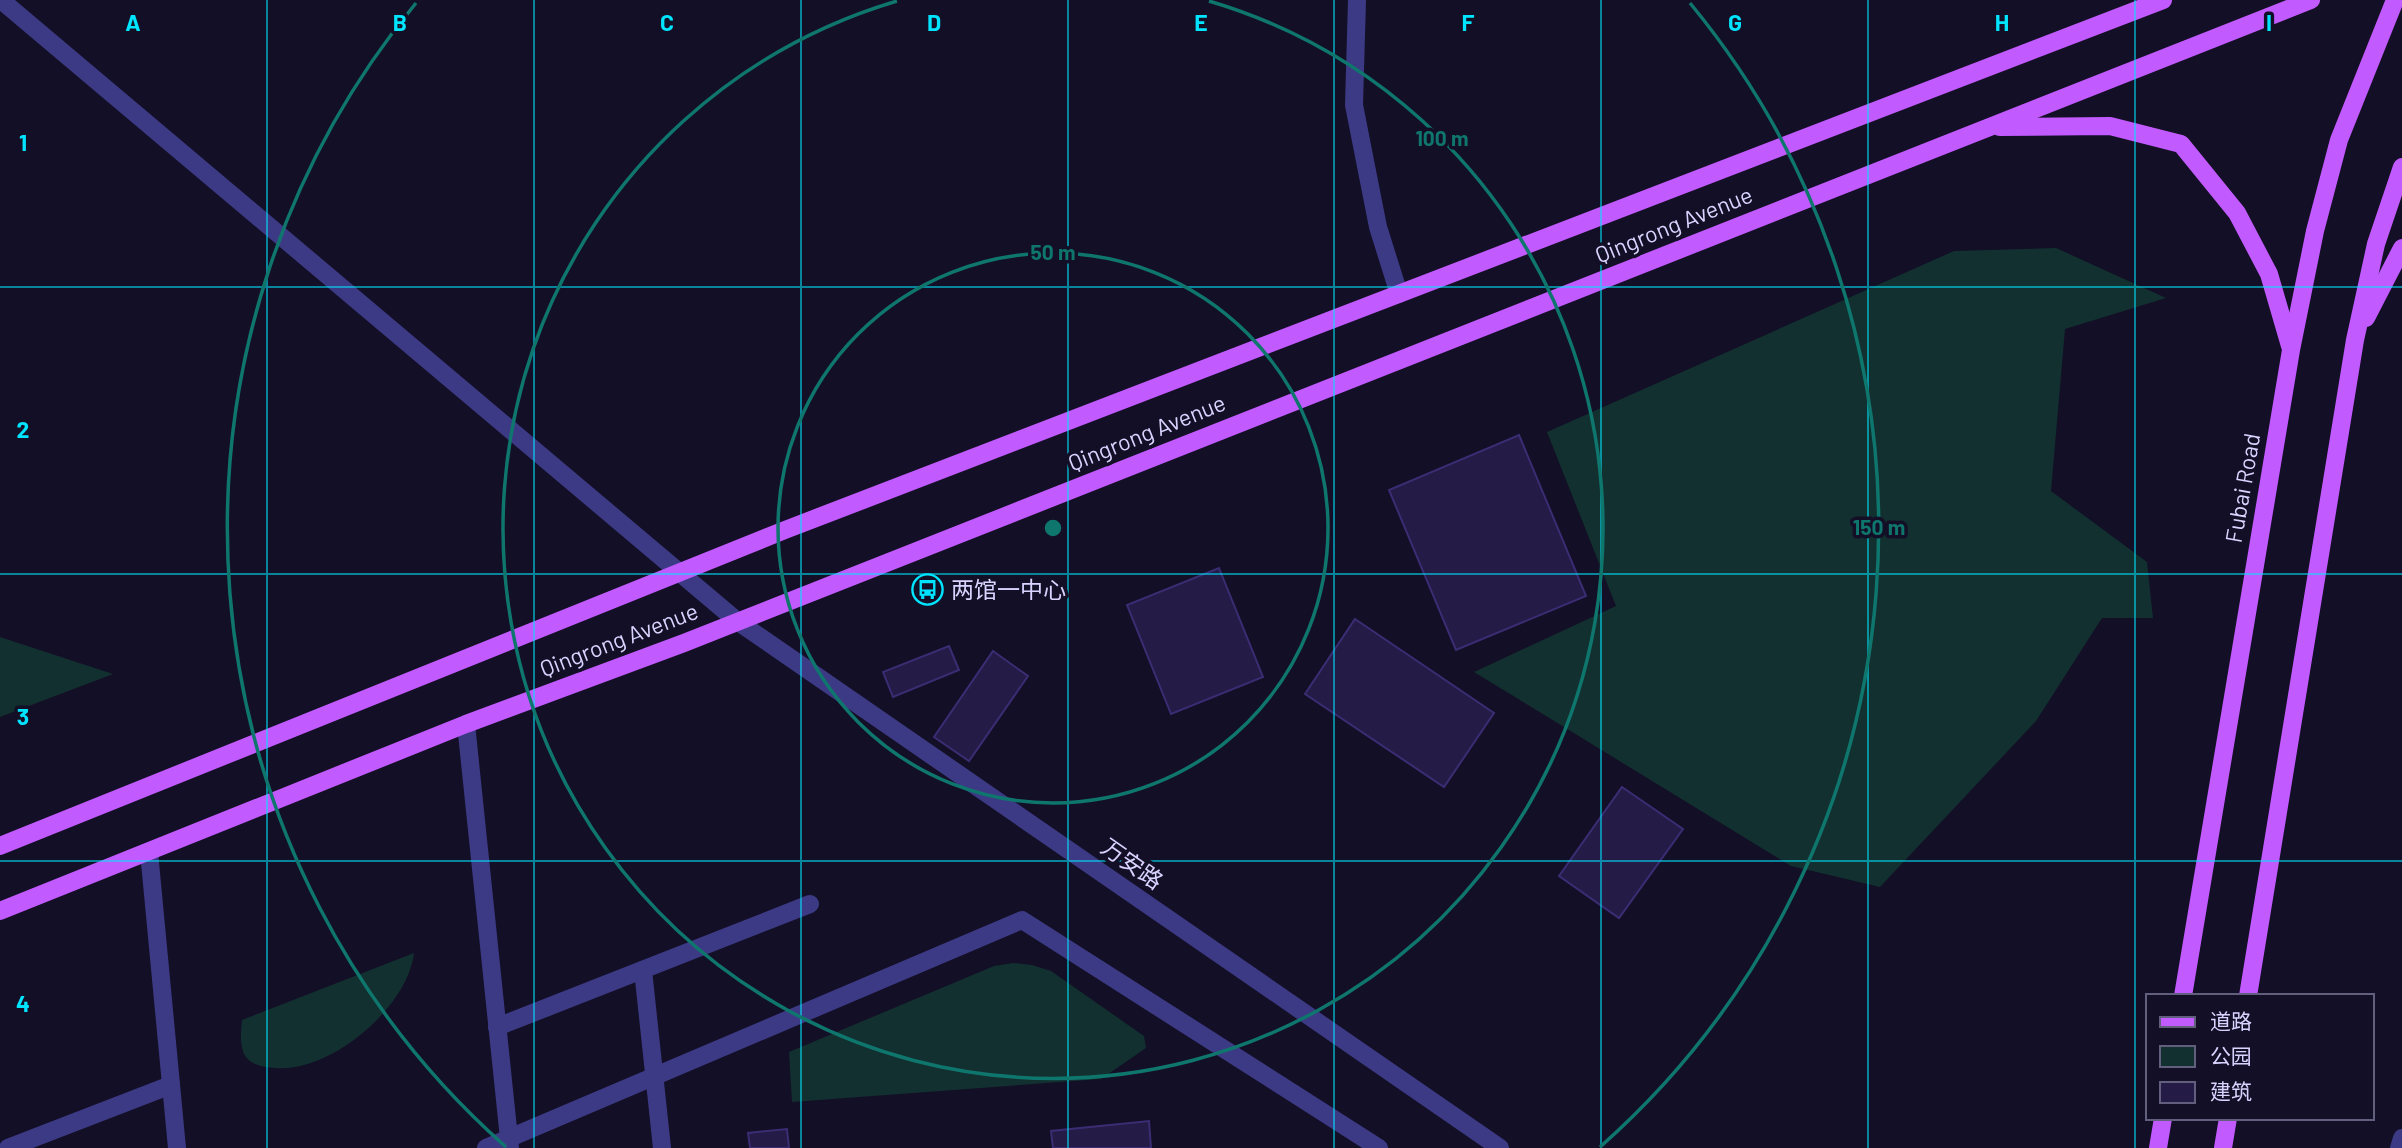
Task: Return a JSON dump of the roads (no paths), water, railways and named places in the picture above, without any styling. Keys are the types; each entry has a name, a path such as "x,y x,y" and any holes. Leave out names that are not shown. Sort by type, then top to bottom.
{"main road":[{"path":"2094,29 2137,0"},
{"name":"Qingrong Avenue","path":"0,846 811,520 2094,29 2163,0"},
{"name":"Qingrong Avenue","path":"0,911 466,724 737,621 2311,0"},
{"name":"Fubai Road","path":"2183,994 2291,350 2315,231 2339,140 2395,0"},
{"path":"1989,127 2110,126 2181,145 2237,213 2269,274 2291,350"},
{"path":"2248,994 2355,340 2376,244 2402,167"},
{"path":"2355,340 2402,248"},
{"path":"2158,1148 2163,1120"},
{"path":"2223,1148 2228,1120"}],"street":[{"name":"万安路","path":"1,0 737,621 1500,1148"},
{"path":"1357,0 1354,106 1378,227 1399,295"},
{"path":"466,724 509,1143"},
{"path":"149,852 177,1148"},
{"path":"497,1027 810,904"},
{"path":"486,1148 509,1143 654,1077 1022,920 1379,1148"},
{"path":"643,970 662,1148"},
{"path":"12,1147 171,1085"},
{"path":"2399,1148 2402,1138"}],"place":[{"name":"两馆一中心","path":"928,590"}]}
